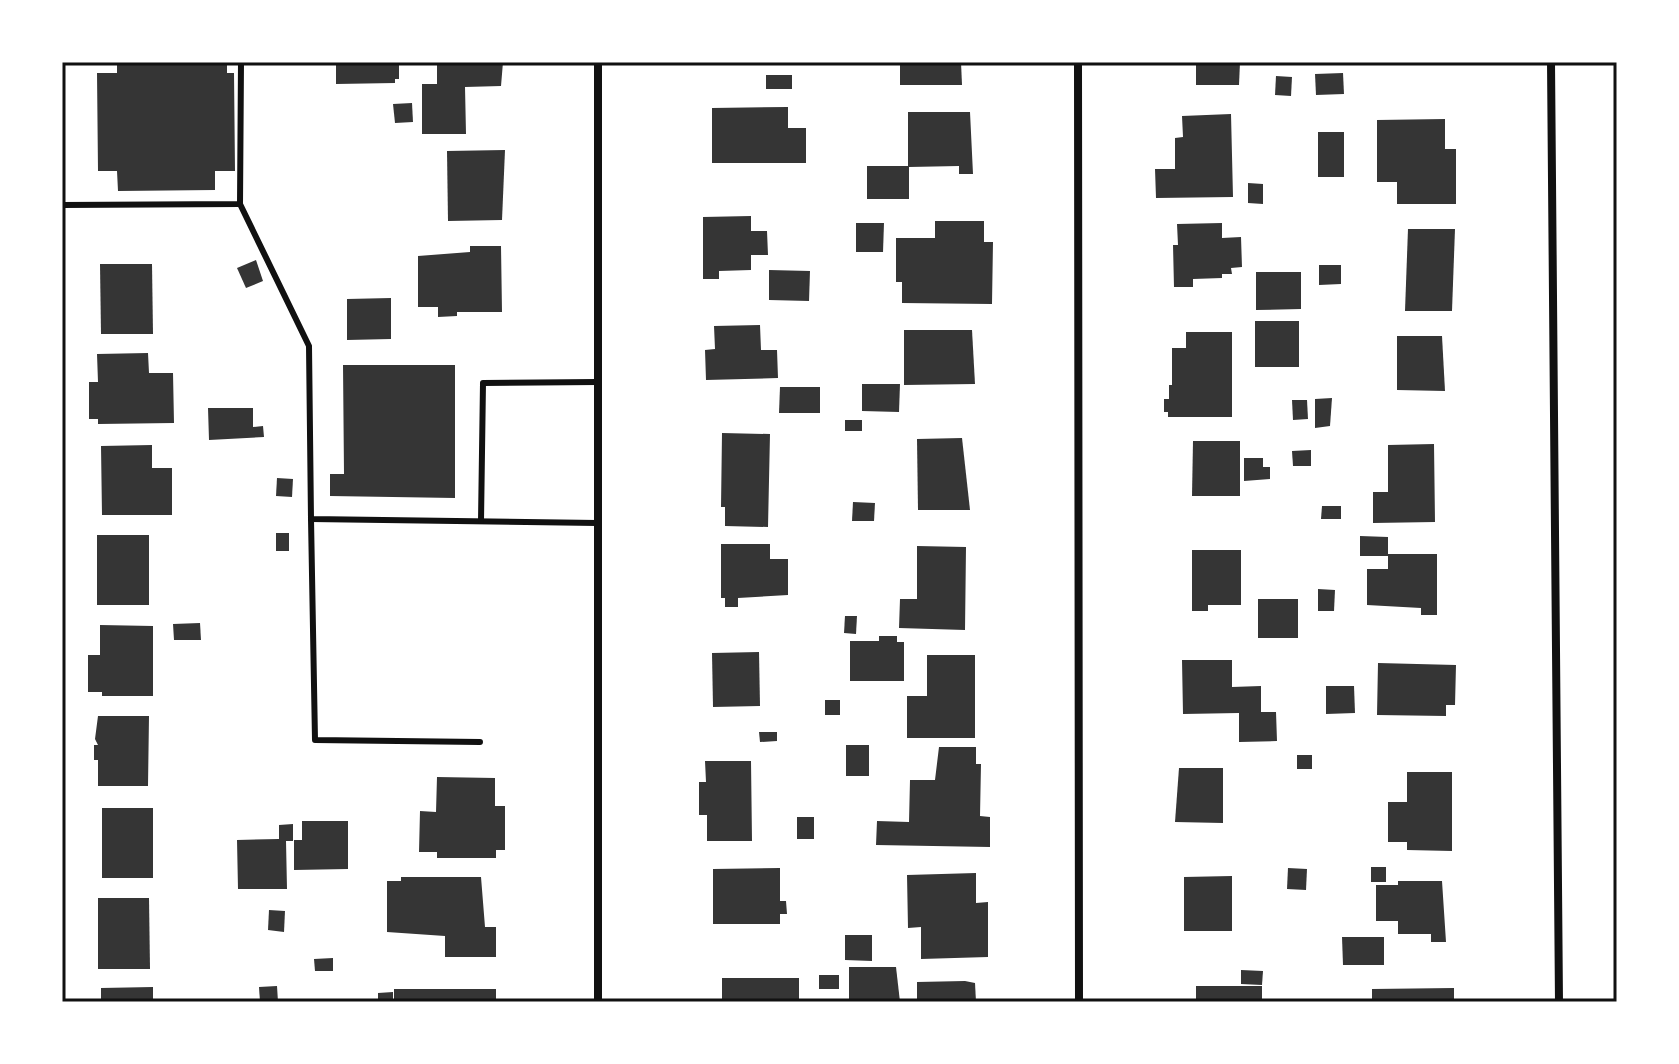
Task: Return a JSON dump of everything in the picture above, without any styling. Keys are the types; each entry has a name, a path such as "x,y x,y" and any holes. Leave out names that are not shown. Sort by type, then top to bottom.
{"street":[{"path":"598,62 598,1002"},
{"path":"1078,62 1079,1002"},
{"path":"1551,62 1559,1002"}],"lane":[{"path":"241,62 240,204 309,346 315,740 480,742"},
{"path":"62,205 240,204"},
{"path":"481,521 483,383 597,382"},
{"path":"311,519 597,523"}],"building":[{"path":"117,62 227,62 227,73 234,73 235,171 215,171 215,190 118,191 117,171 98,171 97,73 117,73"},
{"path":"336,62 399,62 399,79 395,79 395,83 336,84"},
{"path":"437,62 503,62 501,86 465,87 466,134 422,134 422,84 437,84"},
{"path":"900,62 961,62 962,85 900,85"},
{"path":"1196,62 1240,62 1239,85 1196,85"},
{"path":"1358,62 1392,62 1392,65 1358,65"},
{"path":"1343,73 1344,94 1316,95 1315,74"},
{"path":"766,75 792,75 792,89 766,89"},
{"path":"1276,76 1292,77 1291,96 1275,95"},
{"path":"412,103 413,122 395,123 393,104"},
{"path":"788,107 788,128 806,128 806,163 712,163 712,108"},
{"path":"908,112 970,112 973,174 959,174 959,166 909,167 909,199 867,199 867,166 908,166"},
{"path":"1231,114 1233,197 1156,198 1155,169 1175,169 1175,138 1183,137 1182,116"},
{"path":"1445,119 1445,149 1456,149 1456,204 1397,204 1397,182 1377,182 1377,120"},
{"path":"1318,132 1344,132 1344,177 1318,177"},
{"path":"505,150 502,220 448,221 447,151"},
{"path":"1248,183 1263,184 1263,204 1248,203"},
{"path":"751,216 751,231 767,231 768,255 751,255 751,270 719,271 719,279 703,279 703,217"},
{"path":"935,221 984,221 984,242 993,242 992,304 902,303 902,282 896,282 896,238 935,238"},
{"path":"856,223 884,223 883,252 856,252"},
{"path":"1222,223 1222,238 1241,237 1242,267 1231,268 1232,274 1222,274 1222,278 1193,279 1193,287 1174,287 1173,245 1178,245 1177,224"},
{"path":"1408,229 1455,229 1452,311 1405,311"},
{"path":"470,246 501,246 502,312 457,312 457,316 438,317 438,307 418,307 418,256 470,252"},
{"path":"256,260 263,281 246,288 237,268"},
{"path":"100,264 152,264 153,334 101,334"},
{"path":"1319,265 1341,265 1341,284 1319,285"},
{"path":"769,270 810,271 809,301 769,300"},
{"path":"1256,272 1301,272 1301,309 1256,310"},
{"path":"391,298 391,339 347,340 347,299"},
{"path":"1255,321 1299,321 1299,367 1255,367"},
{"path":"760,325 761,350 777,350 778,378 706,380 705,350 715,349 714,326"},
{"path":"904,330 972,330 975,384 904,385"},
{"path":"1186,332 1232,332 1232,417 1168,417 1168,412 1164,412 1164,399 1169,399 1169,385 1172,385 1172,348 1186,348"},
{"path":"1397,336 1442,336 1445,391 1397,390"},
{"path":"148,353 149,373 173,373 174,423 98,424 98,419 89,419 89,382 98,382 97,354"},
{"path":"343,365 455,365 455,498 330,496 330,474 344,474"},
{"path":"862,384 900,384 899,412 862,411"},
{"path":"780,387 820,387 820,413 779,413"},
{"path":"1332,398 1330,426 1315,428 1315,399"},
{"path":"1292,400 1307,400 1308,419 1293,420"},
{"path":"208,408 253,408 253,427 263,426 264,437 209,440"},
{"path":"845,420 862,420 862,431 845,431"},
{"path":"722,433 770,434 768,527 725,526 725,507 721,507"},
{"path":"962,438 970,510 918,510 917,439"},
{"path":"1193,441 1240,441 1240,496 1192,496"},
{"path":"1434,444 1435,522 1373,523 1373,492 1388,492 1388,445"},
{"path":"152,445 152,468 172,468 172,515 102,515 101,446"},
{"path":"1311,450 1311,466 1293,466 1292,451"},
{"path":"1244,458 1263,458 1263,467 1270,467 1270,479 1244,481"},
{"path":"277,478 293,479 292,497 276,496"},
{"path":"853,502 875,503 874,521 852,521"},
{"path":"1322,506 1341,506 1341,519 1321,519"},
{"path":"276,533 289,533 289,551 276,551"},
{"path":"97,535 149,535 149,605 97,605"},
{"path":"1360,536 1388,537 1388,554 1437,554 1437,615 1421,615 1421,608 1367,605 1367,569 1388,569 1388,556 1360,556"},
{"path":"721,544 770,544 770,559 788,559 788,595 738,598 738,607 725,607 725,598 721,598"},
{"path":"917,546 966,547 965,630 899,628 900,599 917,599"},
{"path":"1192,550 1241,550 1241,605 1208,605 1208,611 1192,611"},
{"path":"1318,589 1335,590 1334,611 1318,611"},
{"path":"1258,599 1298,599 1298,638 1258,638"},
{"path":"845,616 857,616 856,634 844,633"},
{"path":"200,623 201,640 174,640 173,624"},
{"path":"100,625 153,626 153,696 102,696 102,692 88,692 88,655 100,655"},
{"path":"879,636 897,636 897,642 904,642 904,681 850,681 850,641 879,641"},
{"path":"759,652 760,706 713,707 712,653"},
{"path":"927,655 975,655 975,738 907,738 907,696 927,696"},
{"path":"1182,660 1232,660 1232,687 1261,686 1261,712 1276,712 1277,741 1239,742 1239,713 1183,714"},
{"path":"1378,663 1456,665 1455,705 1446,705 1446,716 1377,715"},
{"path":"1326,686 1354,686 1355,713 1326,714"},
{"path":"825,700 840,700 840,715 825,715"},
{"path":"98,716 149,716 148,786 98,786 98,760 94,760 94,745 98,745 95,739"},
{"path":"759,732 777,732 777,741 760,742"},
{"path":"846,745 869,745 869,776 846,776"},
{"path":"939,747 976,747 976,764 981,764 980,816 990,817 990,847 876,845 877,821 909,822 910,780 935,780"},
{"path":"1297,755 1312,755 1312,769 1297,769"},
{"path":"705,761 751,761 752,841 707,841 707,815 699,815 699,782 706,782"},
{"path":"1179,768 1223,768 1223,823 1175,822"},
{"path":"1407,772 1452,772 1452,851 1407,850 1407,842 1388,842 1388,802 1407,802"},
{"path":"437,777 495,778 495,806 505,806 505,850 496,850 496,858 437,858 437,852 419,852 420,811 436,812"},
{"path":"102,808 153,808 153,878 102,878"},
{"path":"797,817 814,817 814,839 797,839"},
{"path":"302,821 348,821 348,869 294,870 294,840 302,840"},
{"path":"293,824 293,841 286,841 287,889 238,889 237,840 279,839 279,825"},
{"path":"1371,867 1386,867 1386,882 1371,882"},
{"path":"780,868 780,901 786,901 787,914 780,914 780,924 713,924 713,869"},
{"path":"1288,868 1307,869 1306,890 1287,889"},
{"path":"976,873 976,903 988,902 988,957 921,959 921,927 908,928 907,875"},
{"path":"1232,876 1232,931 1184,931 1184,877"},
{"path":"401,877 481,877 485,927 496,927 496,957 445,957 445,936 387,932 387,881 401,881"},
{"path":"1398,881 1442,881 1446,942 1431,942 1431,934 1398,934 1398,921 1376,921 1376,885 1398,885"},
{"path":"98,898 149,898 150,969 98,969"},
{"path":"269,910 285,911 284,932 268,930"},
{"path":"845,935 872,935 872,961 845,960"},
{"path":"1342,937 1384,937 1384,965 1343,965"},
{"path":"333,958 333,971 315,971 314,959"},
{"path":"849,967 896,967 900,1002 849,1002"},
{"path":"1241,970 1263,971 1262,985 1241,984"},
{"path":"819,975 839,975 839,989 819,989"},
{"path":"722,978 799,978 799,1002 722,1002"},
{"path":"917,982 975,983 976,1002 917,1002"},
{"path":"277,986 278,1002 260,1002 259,987"},
{"path":"1196,986 1262,986 1262,1002 1196,1002"},
{"path":"153,987 153,1002 101,1002 101,988"},
{"path":"1454,988 1454,1002 1372,1002 1372,989"},
{"path":"394,989 496,989 496,1002 394,1002"},
{"path":"393,992 393,1002 378,1002 378,993"}]}
